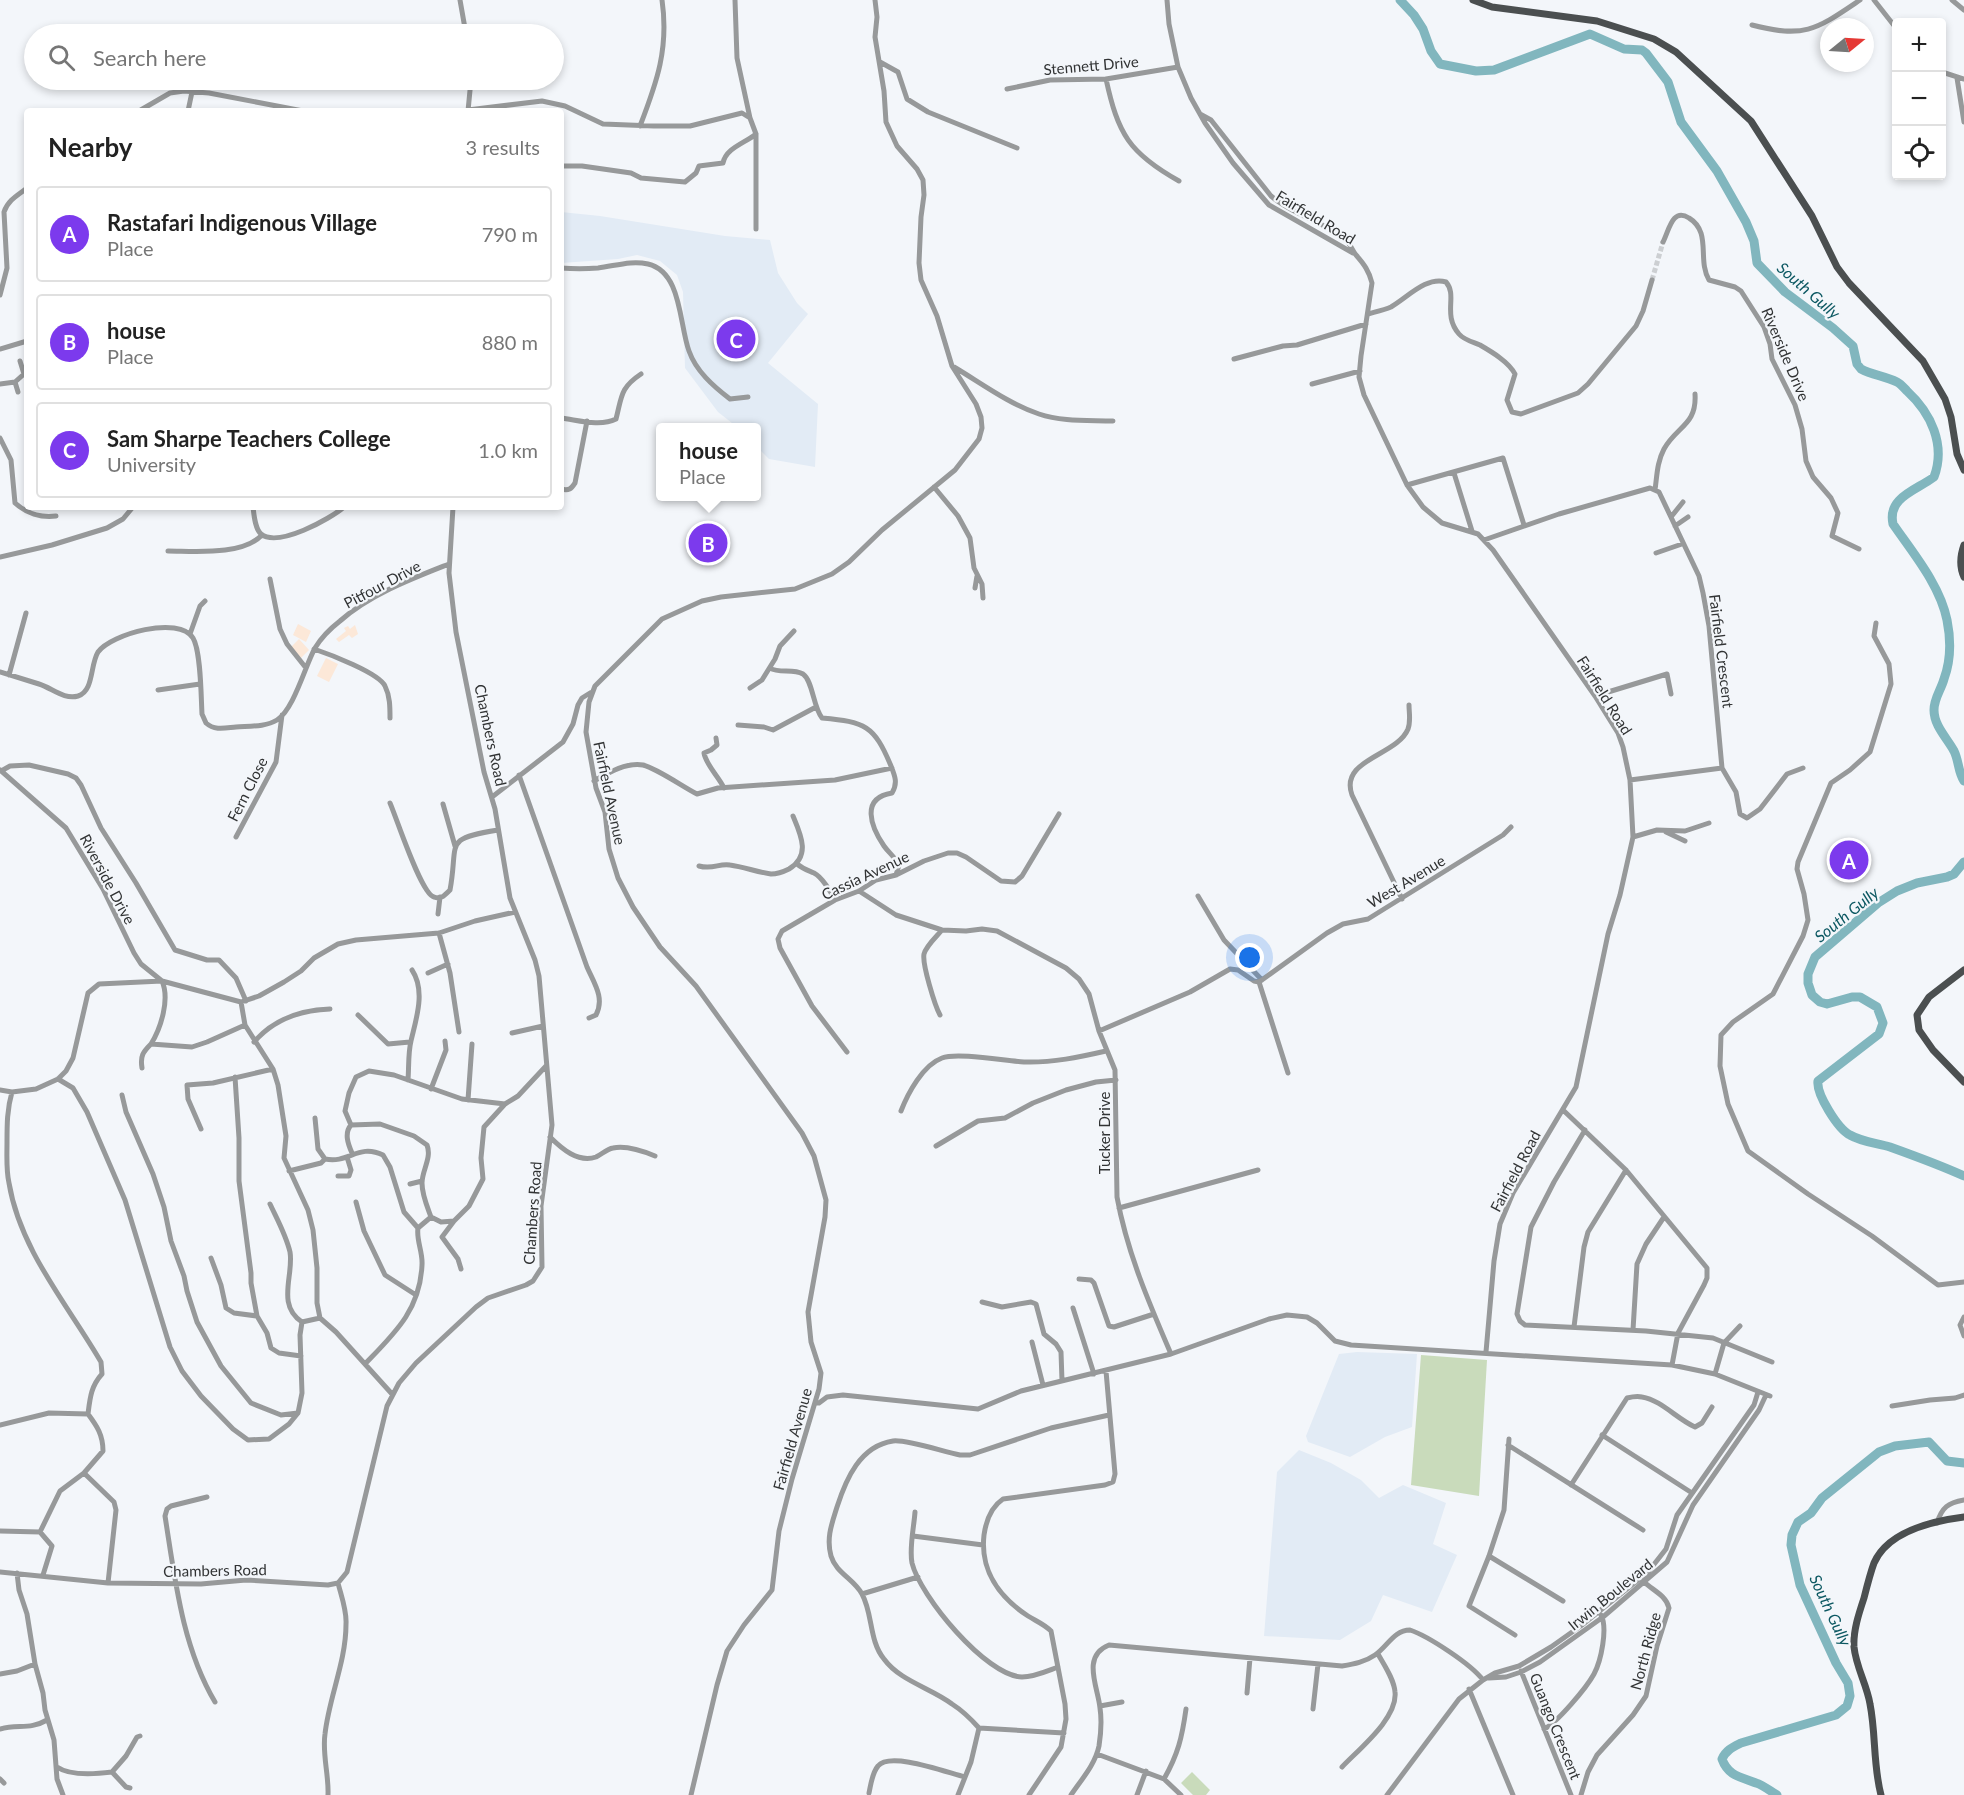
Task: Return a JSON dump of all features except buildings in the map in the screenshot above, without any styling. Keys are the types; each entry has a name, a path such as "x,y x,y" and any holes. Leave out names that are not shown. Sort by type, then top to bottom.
{"main road":[{"path":"1473,0 1491,6 1598,21 1654,39 1676,52 1751,121 1812,216 1837,267 1849,283 1923,361 1945,399 1951,417 1957,454 1964,470"},
{"path":"1964,545 1961,554 1961,571 1964,577"},
{"path":"1964,970 1929,997 1917,1015 1919,1030 1964,1082"},
{"path":"1881,1795 1877,1781 1870,1704 1854,1644 1859,1614 1875,1562 1886,1545 1906,1532 1964,1516"}],"street":[{"path":"460,0 464,24"},
{"path":"640,126 657,82 663,53 662,0"},
{"path":"735,0 737,58 750,118 756,134 756,229"},
{"path":"492,797 563,742 573,724 582,698 591,693 601,679 662,619 702,601 795,589 832,574 849,562 882,530 961,464 979,439 982,428 981,417 976,404 952,366 937,316 921,280 919,263 923,180 917,169 897,146 886,122 885,91 876,37 875,0"},
{"name":"Fairfield Road","path":"1167,0 1169,24 1178,67 1200,114 1211,120 1271,196 1282,206 1347,241 1369,272 1372,283 1359,377 1364,395 1407,485 1435,518 1448,526 1472,531 1484,540 1595,696 1618,733 1623,747 1630,780 1633,837 1620,895 1608,934 1576,1087 1513,1193 1500,1224 1494,1261 1486,1352"},
{"path":"1752,25 1782,32 1796,32 1822,26 1860,0"},
{"path":"1874,0 1892,23"},
{"path":"1952,0 1964,10"},
{"path":"879,62 898,72 907,99 928,112 1017,148"},
{"name":"Stennett Drive","path":"1007,89 1050,80 1106,78 1178,67"},
{"path":"1946,74 1964,79"},
{"path":"1106,78 1113,111 1120,130 1133,148 1155,167 1179,181"},
{"path":"1957,78 1964,122"},
{"path":"468,108 470,90"},
{"path":"189,108 192,92"},
{"path":"143,108 170,93 192,92 280,108"},
{"path":"490,108 542,101 565,106 603,124 640,126 690,126 742,113 750,118"},
{"path":"564,166 582,166 631,173 641,178 685,182 696,173 699,166 723,163 731,149 743,144 756,134"},
{"path":"0,295 7,268 4,212 7,205 24,190"},
{"name":"Riverside Drive","path":"1663,242 1669,224 1676,216 1684,215 1696,222 1703,237 1705,273 1709,280 1742,291 1764,327 1772,358 1795,405 1802,429 1806,461 1813,477 1831,498 1838,513 1832,536 1859,549"},
{"path":"564,268 599,268 633,263 646,264 663,271 672,283 689,352 704,376 730,399 748,397"},
{"path":"1368,314 1391,307 1430,283 1446,282 1451,292 1451,324 1461,337 1483,347 1512,368 1515,375 1507,400 1512,412 1521,414 1578,393 1588,384 1636,326 1652,280"},
{"path":"1234,360 1283,346 1297,345 1366,324"},
{"path":"0,349 24,342"},
{"path":"0,384 15,382 24,374 20,361"},
{"path":"952,366 1024,408 1041,415 1113,421"},
{"path":"1312,384 1360,371"},
{"path":"564,418 609,423 616,419 623,390 641,374"},
{"path":"15,382 18,392"},
{"path":"1484,540 1524,525 1650,488 1655,490 1658,461 1673,437 1689,422 1693,414 1695,394"},
{"path":"564,490 571,489 575,483 587,421"},
{"path":"0,438 11,460 15,503 24,508"},
{"path":"1407,485 1503,458 1524,525"},
{"path":"1455,473 1472,531"},
{"path":"934,488 964,524 970,538 974,567 982,584 983,598"},
{"name":"Fairfield Crescent","path":"1655,490 1659,492 1671,517 1698,576 1703,593 1709,626 1722,768"},
{"path":"1671,517 1683,502"},
{"path":"27,510 45,517 56,516"},
{"path":"0,557 52,545 107,528 123,519 130,510"},
{"path":"254,510 258,531 270,538 311,527 328,520 340,510"},
{"name":"Chambers Road","path":"0,1572 108,1583 176,1584 246,1580 328,1585 338,1583 347,1572 387,1406 392,1394 416,1363 476,1307 488,1298 526,1285 538,1275 542,1267 541,1220 551,1111 539,976 535,960 510,898 492,797 484,772 456,632 449,564 453,510"},
{"path":"1675,526 1689,517"},
{"path":"168,552 227,550 254,541 262,535"},
{"path":"1656,553 1682,544"},
{"name":"Pitfour Drive","path":"282,715 314,649 340,620 368,601 398,585 449,564"},
{"path":"975,588 977,576"},
{"path":"270,579 280,629 287,644 306,668"},
{"path":"190,634 200,606 205,601"},
{"path":"9,675 26,613"},
{"path":"1876,622 1874,636 1889,664 1891,684 1870,752 1831,783 1797,862 1808,920 1803,936 1773,994 1733,1022 1721,1035 1720,1066 1728,1104 1748,1151 1938,1284 1964,1282"},
{"path":"0,672 41,685 62,695 78,695 84,693 89,685 93,662 98,652 115,639 137,631 178,628 190,634 196,647 203,719 210,726 214,728 267,724 276,721 282,715"},
{"path":"750,688 762,680 780,646 794,632"},
{"path":"314,649 362,669 384,683 389,699 390,718"},
{"path":"770,668 803,674 808,681 822,718 849,721 875,734 895,777 896,787 892,793 879,796 874,801 871,814 879,839 899,865 896,875"},
{"path":"1595,696 1668,674 1671,694"},
{"path":"158,690 200,684"},
{"name":"Fairfield Avenue","path":"591,693 586,732 594,781 604,812 609,849 615,869 636,914 660,947 696,986 802,1133 814,1156 826,1200 808,1312 811,1342 821,1373 816,1403 792,1479 779,1531 772,1590 727,1651 692,1795"},
{"path":"1402,899 1352,795 1350,781 1356,770 1405,734 1410,720 1409,705"},
{"path":"738,725 773,730 816,707"},
{"name":"Fern Close","path":"236,837 276,762 282,715"},
{"path":"716,738 717,745 704,753 724,788"},
{"path":"1,771 19,764 68,774 76,778 101,828 175,950 188,956 219,960 236,978 243,1001 245,1025 273,1069 278,1085 286,1136 284,1158 308,1210 313,1230 317,1268 316,1303 320,1318 336,1332 392,1394"},
{"path":"594,781 617,769 643,765 698,794 718,788 835,780 891,768"},
{"path":"1630,780 1722,768 1736,792 1740,814 1747,818 1760,809 1787,774 1803,768"},
{"name":"Riverside Drive","path":"1,771 66,828 103,888 134,953 151,973 162,981"},
{"path":"519,775 587,967 600,995 596,1016 589,1018"},
{"path":"390,803 421,882 427,894 435,898 450,890 455,847 443,804"},
{"name":"Cassia Avenue","path":"847,1052 812,1006 778,944 782,931 834,900 859,891 876,880 896,875 924,861 948,853 966,857 1001,881 1015,882 1022,876 1059,814"},
{"path":"699,866 713,868 730,865 772,874 786,871 797,864 802,854 803,843 793,816"},
{"path":"1633,837 1657,830 1685,831 1708,823"},
{"name":"West Avenue","path":"1260,981 1327,933 1343,924 1365,920 1402,899 1503,835 1511,827"},
{"path":"455,847 460,840 472,834 498,830"},
{"path":"1665,831 1685,841"},
{"path":"797,864 806,872 815,874 834,900"},
{"name":"Tucker Drive","path":"859,891 896,915 942,930 997,931 1066,968 1079,979 1089,994 1099,1032 1114,1065 1116,1186 1126,1239 1171,1353"},
{"path":"1198,896 1224,940 1260,981 1288,1073"},
{"path":"438,914 440,897"},
{"path":"0,1090 12,1092 36,1089 57,1079 66,1071 73,1058 90,989 99,984 162,981 243,1001 259,996 284,982 301,971 314,958 338,944 366,939 439,933 475,921 515,912"},
{"path":"940,1016 924,957 926,949 942,930"},
{"path":"439,933 448,964 459,1032"},
{"path":"428,973 448,964"},
{"path":"1099,1032 1190,992 1230,969 1238,970 1254,981 1260,981"},
{"path":"408,1080 410,1042 415,1026 419,993 412,970"},
{"path":"142,1068 143,1053 155,1037 165,999 165,987 162,981"},
{"path":"254,1042 264,1030 286,1017 311,1010 330,1009"},
{"path":"358,1015 388,1044 410,1042"},
{"path":"151,1044 192,1047 245,1025"},
{"path":"512,1033 543,1026"},
{"path":"431,1089 446,1050 445,1041"},
{"path":"468,1100 472,1044"},
{"path":"901,1111 905,1100 921,1077 931,1065 945,1057 1027,1062 1081,1057 1106,1051"},
{"path":"461,1269 458,1259 442,1237 469,1206 483,1179 481,1158 484,1127 546,1066"},
{"path":"201,1129 188,1098 187,1085 213,1083 273,1069"},
{"path":"351,1125 347,1119 346,1106 352,1083 356,1077 369,1071 408,1080 468,1100 505,1104"},
{"path":"236,1077 239,1181 257,1316 267,1333 271,1348 279,1353 301,1356"},
{"path":"57,1079 73,1088 87,1112 125,1200 170,1347 182,1371 201,1396 233,1429 249,1440 269,1439 289,1424 298,1413 302,1393 300,1335 302,1322"},
{"path":"936,1146 978,1121 1005,1118 1042,1099 1066,1090 1096,1082 1116,1080"},
{"path":"12,1092 9,1103 7,1162 9,1184 17,1213 30,1246 101,1362 102,1374 91,1390 88,1414 99,1428 103,1439 103,1451 84,1473 60,1491 40,1532"},
{"path":"122,1095 126,1112 153,1174 164,1207 171,1241 197,1322 221,1366 252,1403 280,1415 298,1413"},
{"path":"1563,1110 1626,1170 1707,1268 1704,1285 1678,1333 1672,1365"},
{"path":"315,1118 317,1144 325,1159"},
{"path":"338,1176 347,1177 351,1170 347,1129 351,1125 380,1124 427,1145 429,1152 422,1181 431,1217 441,1222 454,1221"},
{"path":"1585,1130 1554,1182 1532,1227 1517,1314 1520,1321 1525,1325 1678,1333 1713,1338 1772,1362"},
{"path":"550,1137 565,1152 588,1159 611,1148 624,1147 655,1156"},
{"path":"325,1159 333,1160 367,1150 383,1155 390,1167 404,1212 418,1228"},
{"path":"289,1171 321,1163 325,1159"},
{"path":"1119,1208 1258,1170"},
{"path":"1574,1327 1584,1246 1588,1232 1626,1170"},
{"path":"410,1184 422,1181"},
{"path":"356,1202 364,1231 385,1275 416,1295"},
{"path":"270,1204 291,1255 287,1287 289,1304 296,1318 302,1322 320,1318"},
{"path":"365,1364 399,1329 412,1308 420,1288 423,1262 417,1235 418,1228 431,1217"},
{"path":"1633,1330 1637,1264 1646,1244 1664,1217"},
{"path":"211,1258 221,1285 226,1308 234,1313 257,1316"},
{"path":"1079,1279 1090,1280 1094,1283 1109,1326 1114,1327 1154,1314"},
{"path":"982,1302 1002,1307 1031,1302 1036,1304 1044,1334 1056,1344 1061,1353 1062,1381"},
{"path":"1073,1308 1094,1374"},
{"path":"816,1403 827,1397 843,1395 978,1409 1043,1385 1171,1353 1269,1319 1287,1315 1307,1317 1317,1323 1335,1341 1351,1345 1672,1365 1715,1374 1758,1392"},
{"path":"1964,1317 1960,1325 1964,1336"},
{"path":"1715,1374 1724,1343 1740,1326"},
{"path":"1032,1342 1043,1385"},
{"path":"1029,1795 1061,1748 1066,1719 1065,1704 1051,1630 1007,1598 986,1568 983,1545 987,1519 996,1503 1003,1499 1113,1482 1115,1474 1106,1371"},
{"name":"Irwin Boulevard","path":"1387,1795 1459,1699 1470,1689 1495,1673 1520,1669 1540,1662 1602,1617 1643,1580 1666,1549 1677,1515 1754,1405 1758,1392 1768,1395 1693,1505 1667,1562 1643,1580 1598,1612 1551,1647 1520,1669"},
{"path":"1892,1406 1964,1395"},
{"path":"1571,1485 1627,1398 1642,1397 1695,1427 1702,1423 1712,1407"},
{"path":"0,1425 49,1413 88,1414"},
{"path":"1064,1733 979,1728 952,1703 904,1676 883,1658 876,1645 862,1594 838,1569 831,1558 828,1542 846,1478 862,1457 881,1445 894,1440 960,1455 970,1455 1051,1428 1109,1415"},
{"path":"1602,1435 1692,1493"},
{"path":"1515,1635 1469,1606 1490,1556 1504,1510 1509,1442 1571,1485 1644,1530"},
{"path":"1725,1445 1731,1449"},
{"path":"84,1473 114,1502 116,1509 108,1583"},
{"path":"207,1497 171,1506 166,1511 176,1584 193,1659 214,1702"},
{"path":"1937,1523 1942,1509 1949,1503 1964,1500"},
{"path":"1686,1501 1693,1505"},
{"path":"915,1512 912,1562 918,1577 943,1618 996,1667 1020,1677 1058,1667"},
{"path":"0,1531 40,1532 52,1546 43,1575"},
{"path":"1671,1535 1678,1538"},
{"path":"913,1536 983,1545"},
{"path":"1490,1556 1563,1601"},
{"path":"17,1573 47,1720 54,1740 57,1779 63,1795"},
{"path":"862,1594 918,1577"},
{"name":"North Ridge","path":"1581,1795 1588,1772 1597,1755 1634,1715 1648,1691 1657,1646 1669,1608 1664,1598 1643,1580"},
{"path":"328,1795 329,1782 324,1738 327,1716 343,1657 347,1622 338,1583"},
{"path":"1544,1730 1558,1720 1595,1672 1604,1632 1602,1617 1598,1612"},
{"path":"1071,1795 1087,1774 1097,1754 1101,1729 1100,1706 1092,1669 1097,1652 1109,1646 1318,1665 1349,1665 1378,1654 1398,1633 1410,1630 1453,1655 1486,1679"},
{"path":"1342,1767 1381,1726 1394,1708 1395,1691 1389,1673 1378,1654"},
{"path":"1247,1693 1250,1658"},
{"path":"0,1674 35,1664"},
{"path":"1313,1709 1318,1665"},
{"name":"Guango Crescent","path":"1520,1669 1571,1795"},
{"path":"1470,1689 1513,1795"},
{"path":"1100,1706 1122,1702"},
{"path":"1164,1779 1176,1757 1183,1735 1186,1709"},
{"path":"0,1729 9,1726 37,1726 47,1720"},
{"path":"958,1795 971,1762 979,1728"},
{"path":"112,1772 140,1736"},
{"path":"1097,1754 1164,1779 1181,1795"},
{"path":"869,1793 873,1774 883,1761 902,1761 965,1777"},
{"path":"57,1767 62,1771 71,1772 112,1772 126,1787 130,1788"},
{"path":"1137,1795 1146,1771"}],"shaded area":[{"path":"564,212 725,236 770,240 778,273 797,303 808,314 768,363 818,404 815,467 769,459 761,451 761,423 732,423 718,412 685,368 683,292 677,275 660,261 637,255 618,259 564,263"},
{"path":"298,624 311,631 306,642 293,635"},
{"path":"355,625 358,634 352,638 349,635 339,642 336,639 346,631 344,628 348,626 350,629"},
{"path":"299,639 309,650 301,658 291,647"},
{"path":"326,658 338,664 329,682 317,676"},
{"path":"1357,1352 1417,1354 1412,1427 1385,1437 1350,1457 1308,1442 1306,1436 1339,1354"},
{"path":"1299,1450 1331,1463 1361,1480 1379,1498 1403,1485 1446,1503 1433,1544 1457,1555 1432,1612 1383,1595 1371,1621 1340,1640 1264,1636 1277,1472"}],"green space":[{"path":"1421,1355 1487,1360 1479,1496 1411,1485"},
{"path":"1192,1772 1210,1790 1206,1795 1193,1795 1181,1783"}],"waterway":[{"name":"South Gully","path":"1400,0 1423,29 1431,51 1440,64 1476,71 1494,70 1590,34 1624,49 1642,50 1646,53 1668,82 1681,122 1717,171 1746,222 1754,241 1757,263 1785,292 1853,346 1857,364 1861,369 1898,383 1923,409 1934,430 1937,442 1937,465 1934,477 1905,495 1894,507 1892,515 1893,524 1932,582 1947,620 1949,657 1934,710 1938,727 1954,751 1964,781"},
{"name":"South Gully","path":"1964,862 1954,874 1917,883 1897,891 1878,903 1815,957 1808,974 1812,995 1820,1002 1827,1004 1860,997 1877,1007 1883,1023 1879,1034 1818,1081 1820,1094 1834,1119 1845,1131 1855,1137 1890,1147 1964,1176"},
{"name":"South Gully","path":"1777,1795 1731,1772 1722,1759 1726,1753 1741,1743 1836,1715 1847,1706 1850,1696 1848,1683 1836,1663 1800,1585 1791,1545 1792,1535 1798,1522 1811,1513 1822,1498 1879,1452 1895,1446 1929,1442 1947,1461 1964,1463"}],"tunnel":[{"path":"1652,280 1663,242"}],"place":[{"name":"Sam Sharpe Teachers College","path":"736,339"},
{"name":"house","path":"708,543"},
{"name":"Rastafari Indigenous Village","path":"1849,860"}]}
